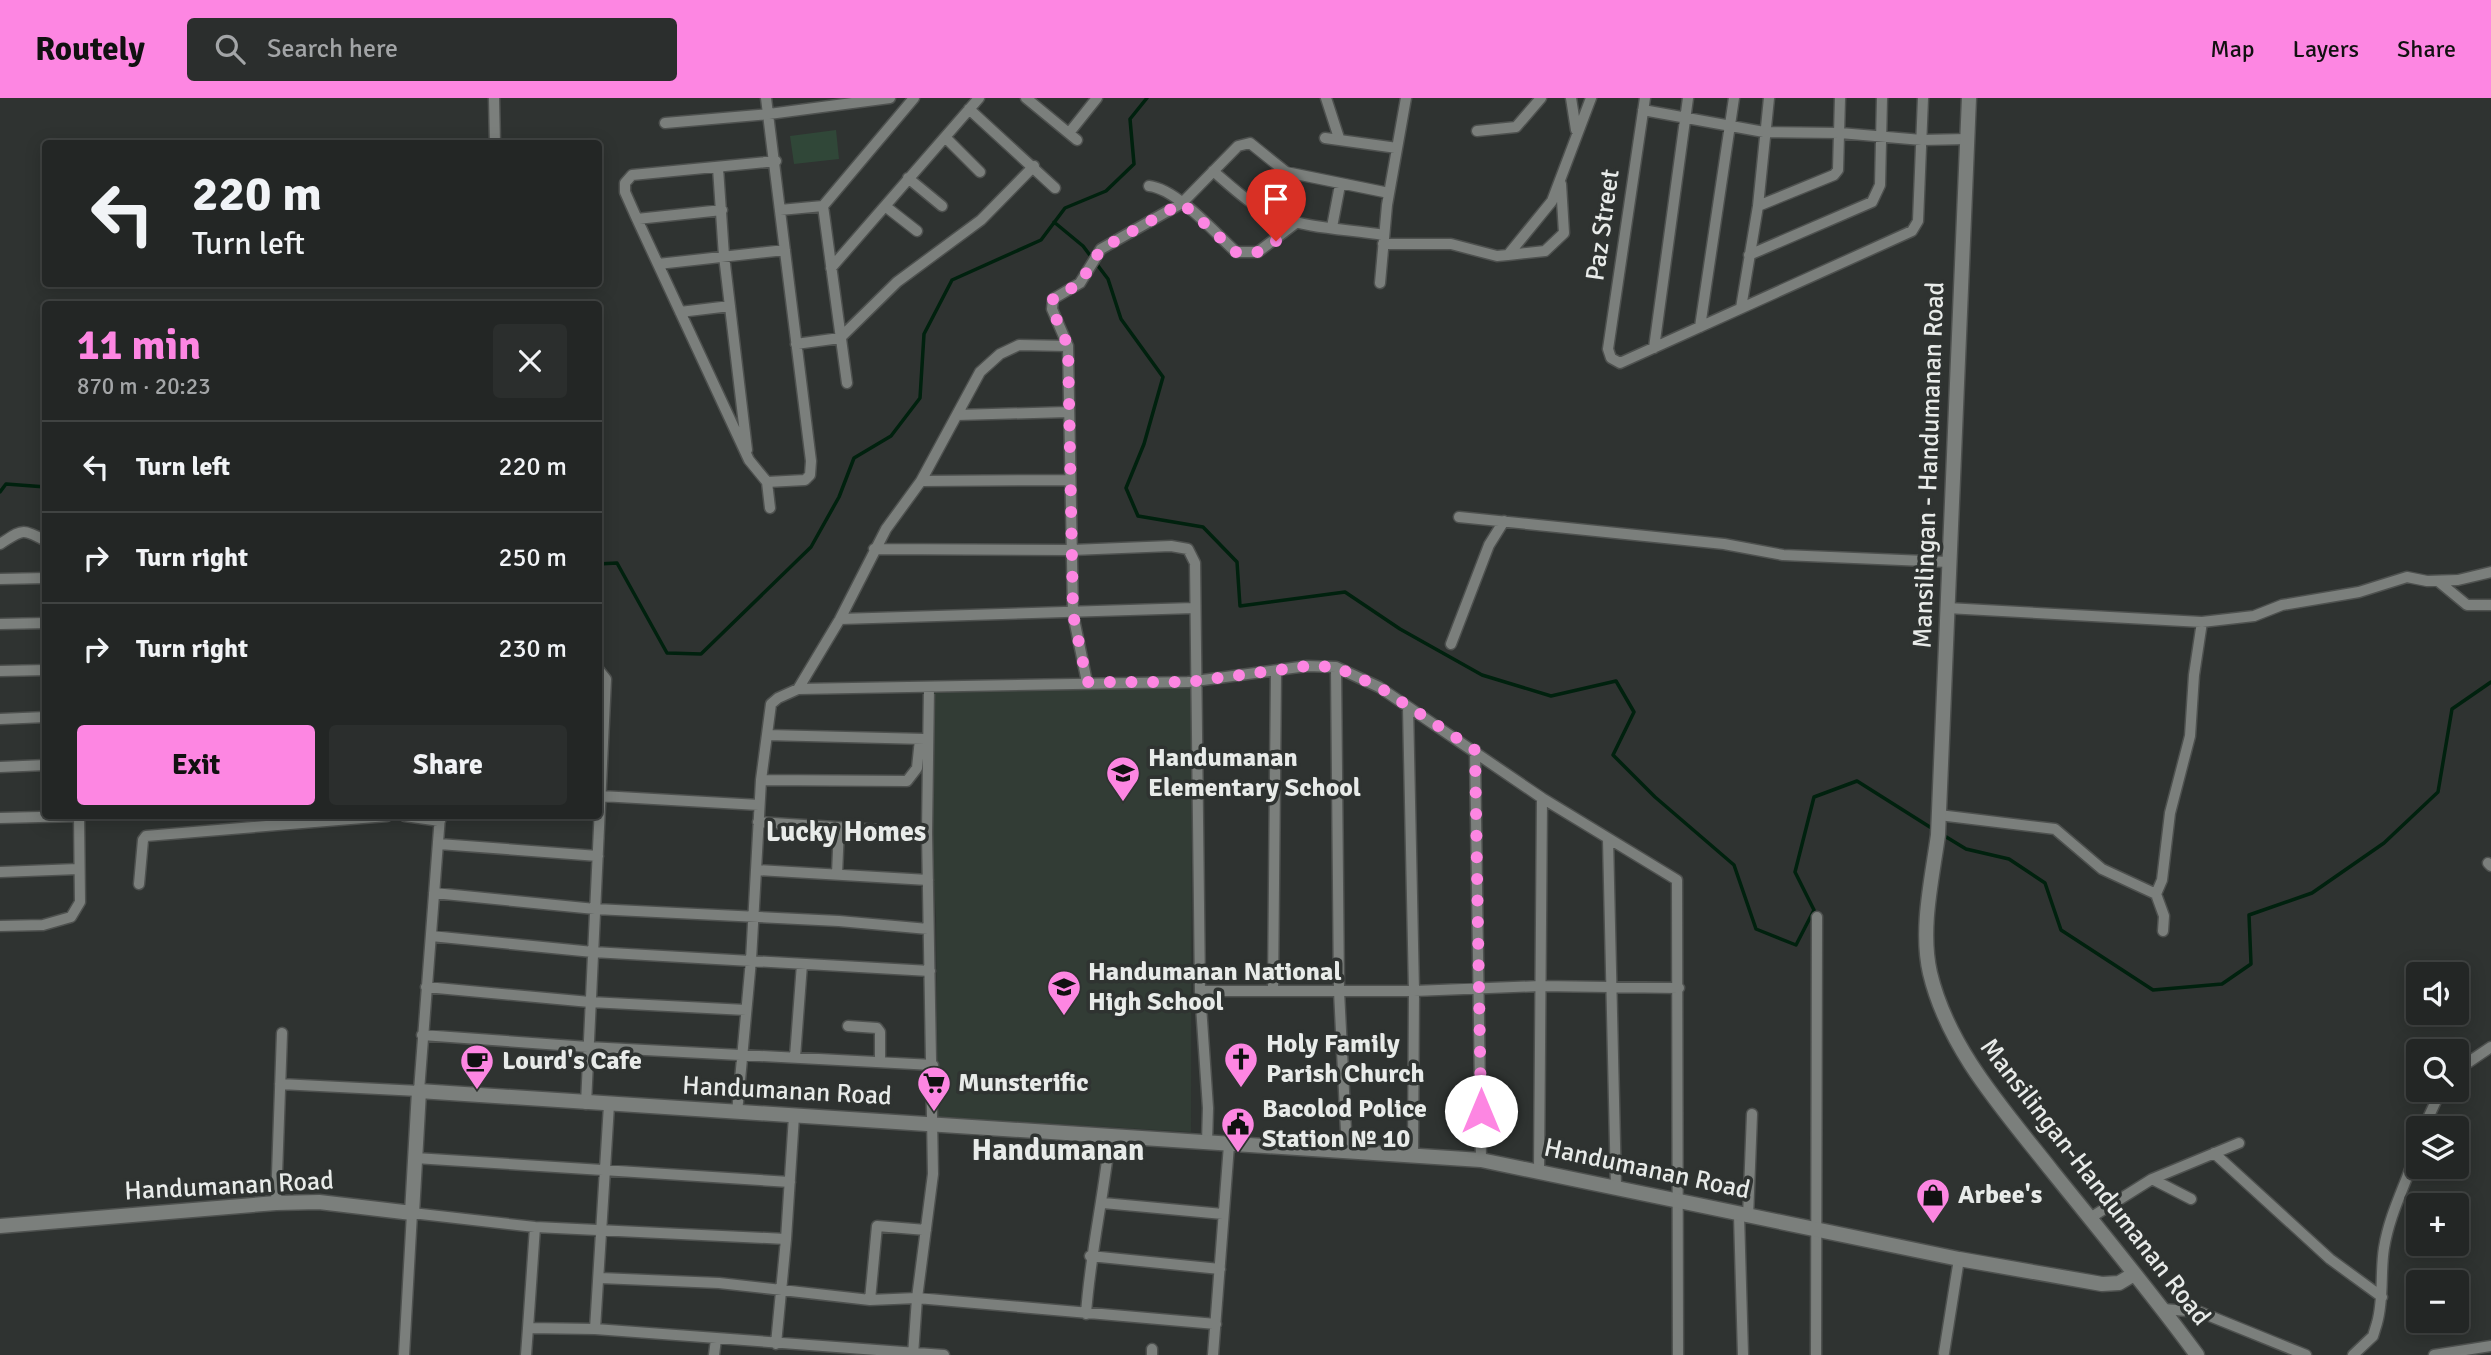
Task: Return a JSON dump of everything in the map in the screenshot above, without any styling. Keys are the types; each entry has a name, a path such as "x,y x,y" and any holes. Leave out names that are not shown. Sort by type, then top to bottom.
{"street":[{"path":"494,98 495,140"},
{"path":"766,98 776,161 811,461 810,475 805,480 767,482"},
{"path":"665,123 769,114 890,98"},
{"path":"780,210 823,206 914,98"},
{"path":"831,268 979,98"},
{"path":"1026,98 1073,136 1096,98"},
{"path":"1326,98 1339,138"},
{"path":"1380,283 1389,193 1406,98"},
{"path":"1477,131 1516,127 1541,98"},
{"path":"1572,98 1576,134"},
{"path":"1508,255 1535,225 1561,183 1576,134 1591,98"},
{"name":"Paz Street","path":"1645,98 1608,349 1611,358 1620,363 1654,348"},
{"path":"1654,348 1688,98"},
{"path":"1700,327 1734,98"},
{"path":"1741,308 1758,206 1769,98"},
{"path":"1758,206 1834,175 1838,170 1840,98"},
{"path":"1749,256 1872,202 1880,185 1882,98"},
{"path":"1654,348 1912,231 1918,221 1923,98"},
{"name":"Mansilingan - Handumanan Road","path":"1938,835 1969,98"},
{"path":"969,108 1055,188"},
{"path":"1643,110 1764,132 1840,133 1922,140 1967,139"},
{"path":"945,137 980,172"},
{"path":"1325,138 1397,148"},
{"path":"1087,682 1073,614 1068,346 1052,309 1053,299 1080,283 1092,268 1101,249 1182,203 1238,146 1250,143 1286,172 1339,186 1389,193"},
{"path":"771,508 767,482 749,460 637,219 625,192 625,183 632,175 776,161"},
{"path":"796,344 840,338 897,282 981,220 1034,166"},
{"path":"718,168 724,256 749,460"},
{"path":"1213,171 1259,208 1297,222 1384,239 1451,244 1497,256 1545,251 1564,233 1561,183"},
{"path":"908,178 942,206"},
{"path":"1149,186 1160,187 1182,203 1236,252 1258,252 1276,241 1297,222"},
{"path":"1332,227 1339,186"},
{"path":"823,206 847,383"},
{"path":"885,206 917,231"},
{"path":"637,219 722,210"},
{"path":"658,264 785,250"},
{"path":"680,312 730,306"},
{"path":"798,689 840,619 874,550 903,503 921,481 980,372 1000,354 1018,345 1068,346"},
{"path":"957,415 1068,412"},
{"path":"921,481 1070,480"},
{"path":"1459,517 1724,544 1783,555 1949,562"},
{"path":"1451,644 1489,545 1504,521"},
{"path":"0,544 19,530 27,530 42,539"},
{"path":"874,550 1072,550 1171,546 1188,549 1195,563 1194,608 1199,680 1200,991 1208,1108 1207,1143"},
{"path":"1947,608 2202,622 2254,616 2282,605 2359,592 2407,577 2438,581 2491,572"},
{"path":"0,579 42,578"},
{"path":"2438,581 2467,605 2491,605"},
{"path":"840,619 1073,614 1194,608"},
{"path":"2163,932 2164,916 2156,894 2162,880 2170,813 2190,736 2194,675 2202,622"},
{"path":"0,624 42,623"},
{"path":"737,1113 751,960 761,780 771,705 778,698 798,689 1199,680 1307,666 1336,667 1379,687 1542,798 1672,874 1677,880 1678,1355"},
{"path":"1336,667 1339,991 1346,1151"},
{"path":"0,671 42,670"},
{"path":"1273,990 1276,672"},
{"path":"602,674 606,679 602,706"},
{"path":"914,1354 917,1298 933,1174 933,1065 924,739 929,687"},
{"path":"1408,707 1414,991 1413,1155"},
{"path":"0,719 42,718"},
{"path":"767,735 924,739"},
{"path":"761,780 907,781 917,768 924,739"},
{"path":"1475,750 1481,1160"},
{"path":"0,767 42,765"},
{"path":"1539,1170 1542,798"},
{"path":"602,800 759,804"},
{"path":"0,818 42,817"},
{"path":"1939,817 2055,829 2102,869 2156,894"},
{"path":"0,926 43,925 71,917 80,902 79,819"},
{"path":"139,884 143,840 146,836 351,819"},
{"path":"404,1355 422,1035 440,819"},
{"path":"586,1104 599,819"},
{"path":"758,822 927,833"},
{"path":"837,874 839,828"},
{"name":"Mansilingan-Handumanan Road","path":"1938,835 1926,932 1930,970 1945,1021 2010,1118 2197,1355"},
{"path":"1608,839 1616,1187"},
{"path":"439,844 598,856"},
{"path":"0,872 78,869"},
{"path":"756,870 928,880"},
{"path":"434,893 595,909 752,916 928,929"},
{"path":"1816,1355 1817,918"},
{"path":"431,936 593,952 930,971"},
{"path":"795,1057 802,964"},
{"path":"1200,991 1414,991 1540,986 1679,988"},
{"path":"426,987 590,1002 746,1010"},
{"path":"848,1026 877,1028 880,1032 880,1062"},
{"path":"276,1203 282,1033"},
{"path":"422,1035 588,1047 933,1065"},
{"path":"2469,1062 2491,1047"},
{"path":"280,1084 419,1091"},
{"name":"Handumanan Road","path":"419,1091 586,1104 1481,1160 1959,1259 2102,1284 2119,1283 2134,1275"},
{"path":"595,1329 609,1105"},
{"path":"1743,1355 1743,1216 1752,1114"},
{"path":"776,1344 786,1239 793,1116"},
{"path":"1086,1314 1090,1256 1103,1203 1110,1136"},
{"path":"2090,1218 2152,1179 2239,1143"},
{"path":"1213,1355 1229,1144"},
{"path":"2214,1153 2330,1259 2382,1297"},
{"path":"415,1158 790,1182"},
{"path":"2152,1179 2191,1199"},
{"path":"2353,1355 2373,1336 2382,1297 2384,1250 2394,1207 2408,1179"},
{"name":"Handumanan Road","path":"0,1226 276,1203 339,1204 412,1213"},
{"path":"1103,1203 1223,1214"},
{"path":"412,1213 535,1227 602,1228 786,1239"},
{"path":"870,1300 877,1226 926,1230"},
{"path":"526,1355 535,1227"},
{"path":"1090,1256 1220,1269"},
{"path":"1944,1353 1959,1259"},
{"path":"600,1278 782,1290 870,1300 917,1298 1216,1324"},
{"path":"2163,1309 2200,1312 2306,1355"},
{"path":"528,1328 595,1329 944,1355"},
{"path":"715,1355 716,1339"},
{"path":"2434,1355 2491,1346"}],"shaded area":[{"path":"1192,687 1191,1132 938,1117 936,917 929,806 933,692"}],"green space":[{"path":"836,130 839,159 794,164 790,136"}],"waterway":[{"path":"602,564 617,563 667,653 701,654 811,547 839,497 854,458 891,436 920,398 924,334 952,280 1041,240 1065,208 1106,191 1134,164 1130,119 1147,98"},
{"path":"1054,222 1083,246 1108,279 1121,319 1163,377 1144,444 1126,488 1138,516 1203,527 1237,562 1240,606 1345,592 1400,629 1482,675 1551,696 1616,681 1634,712 1613,755 1655,797 1734,865 1756,929 1796,945 1814,910 1795,872 1814,797 1857,781 1933,829"},
{"path":"0,492 6,484 42,487"},
{"path":"1943,835 1966,849 2009,859 2045,883 2061,930 2153,990 2222,984 2251,964 2249,915 2312,893 2384,843 2438,792 2452,709 2491,682"}],"place":[{"name":"Handumanan Elementary School","path":"1123,803"},
{"name":"Handumanan National High School","path":"1064,1017"},
{"name":"Holy Family Parish Church","path":"1241,1089"},
{"name":"Lourd's Cafe","path":"477,1091"},
{"name":"Munsterific","path":"934,1113"},
{"name":"Bacolod Police Station № 10","path":"1238,1154"},
{"name":"Arbee's","path":"1933,1225"}],"district":[{"name":"Lucky Homes","path":"846,832"},
{"name":"Handumanan","path":"1058,1150"}],"route":[{"path":"1276,241 1258,252 1236,252 1182,203 1101,249 1092,268 1080,283 1053,299 1052,309 1068,346 1073,614 1087,682 1188,682 1307,666 1336,667 1379,687 1475,750 1481,1111"}]}
